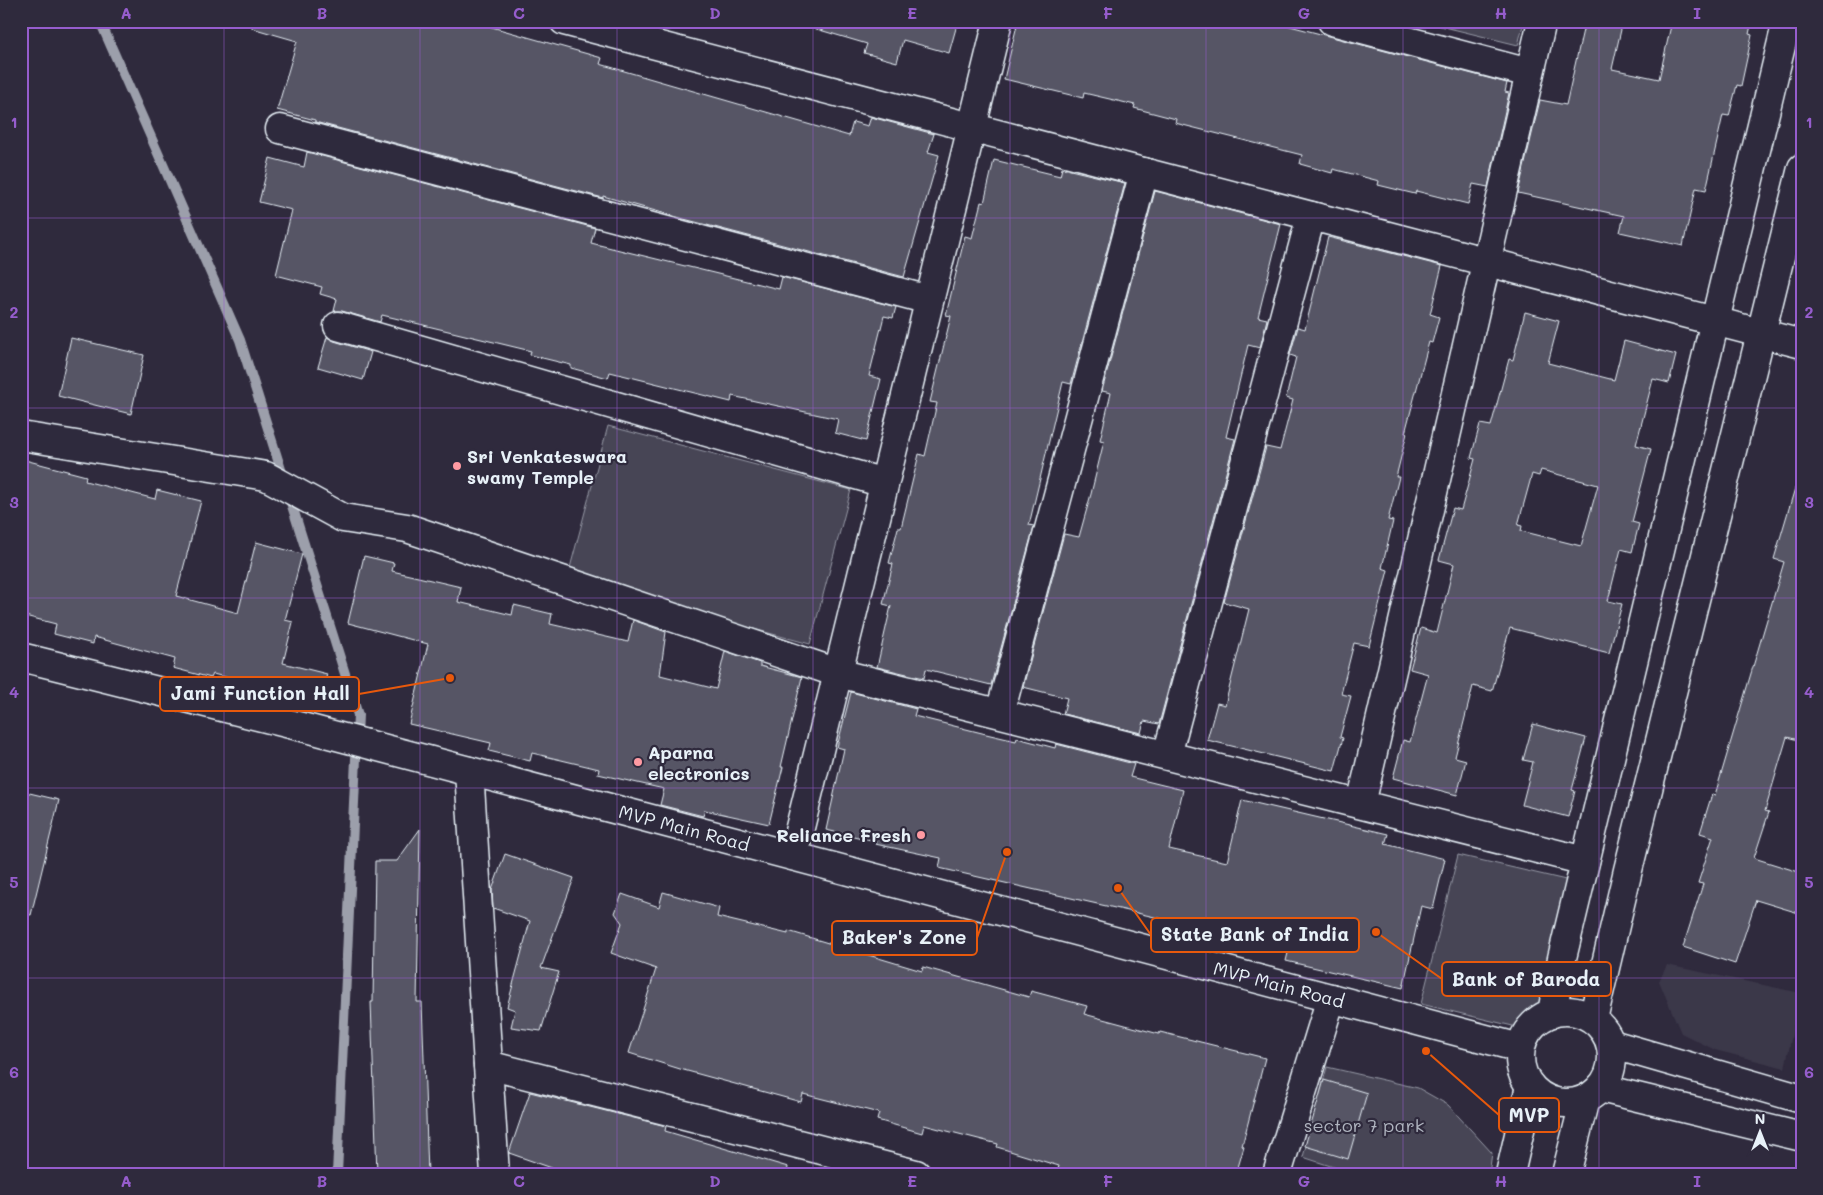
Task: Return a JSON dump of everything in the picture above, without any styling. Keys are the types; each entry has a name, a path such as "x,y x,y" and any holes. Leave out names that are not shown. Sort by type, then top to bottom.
{"street":[{"path":"564,21 1716,320 1802,344"},
{"path":"793,856 998,21"},
{"path":"1332,21 1529,73"},
{"path":"1361,804 1542,21"},
{"path":"1552,1013 1562,958 1787,21"},
{"path":"280,129 929,300"},
{"path":"1593,1019 1802,168"},
{"path":"1000,713 1144,172"},
{"path":"1167,755 1312,216"},
{"path":"338,326 884,483"},
{"path":"21,436 266,476 343,518 407,528 838,673 1585,862"},
{"name":"MVP Main Road","path":"21,657 310,729 1520,1048"},
{"path":"469,771 495,1174"},
{"path":"1277,1174 1331,998"},
{"path":"1566,1174 1593,1093 1608,1075 1612,1060 1611,1044 1604,1030 1593,1019 1579,1012 1564,1010 1541,1017 1524,1036 1520,1048 1520,1062 1523,1075 1530,1086 1550,1100 1574,1102 1593,1093 1802,1137"},
{"path":"1611,1044 1802,1100"},
{"path":"488,1065 916,1174"},
{"path":"1510,1174 1530,1086"}],"shaded area":[{"path":"1667,965 1801,993 1785,1068 1715,1050 1681,1033 1659,981"}],"green space":[{"path":"1420,21 1524,21 1518,45"},
{"path":"608,426 851,490 810,644 567,579"},
{"path":"1458,855 1583,884 1546,1034 1421,1004"},
{"name":"sector 7 park","path":"1327,1067 1418,1088 1448,1105 1492,1153 1489,1174 1355,1174 1303,1157"}],"building":[{"path":"253,21 481,21 481,24 602,58 600,64 849,136 853,122 868,126 871,117 934,134 928,152 939,155 904,277 603,196 603,198 315,122 315,120 277,110 297,41 252,28"},
{"path":"814,21 958,21 949,53 903,40 897,62 864,53 867,44 813,28"},
{"path":"1018,21 1271,21 1507,83 1505,92 1509,93 1488,187 1473,184 1468,204 1416,191 1415,194 1378,185 1379,181 1333,169 1332,173 1300,164 1302,155 1175,123 1176,119 1134,108 1135,105 1084,93 1083,98 1004,79"},
{"path":"1585,21 1623,21 1612,69 1659,79 1672,21 1752,21 1749,34 1752,35 1741,86 1737,85 1729,116 1723,115 1706,190 1696,188 1683,246 1620,232 1624,216 1518,193 1540,100 1566,105"},
{"path":"307,152 595,228 591,243 779,289 782,277 896,307 893,318 884,316 869,376 881,379 866,441 835,433 838,419 732,396 731,402 610,372 608,378 571,368 571,365 530,355 531,351 382,315 380,322 342,311 334,311 337,299 320,294 322,287 276,275 292,210 259,202 270,158 304,167"},
{"path":"994,160 1060,176 1062,168 1125,183 1071,384 1063,382 1029,525 1034,526 991,685 926,669 924,678 877,667 891,606 883,604 893,564 889,563 898,528 901,528 919,454 925,456 937,403 930,402 951,316 946,315 965,236 972,238 981,202 984,203"},
{"path":"1155,191 1281,224 1258,317 1267,319 1260,348 1248,345 1226,437 1235,439 1159,724 1144,721 1141,733 1063,714 1067,698 1023,687 1064,534 1079,537 1091,494 1104,441 1100,440 1111,393 1102,391"},
{"path":"1328,237 1442,266 1430,314 1439,317 1432,343 1429,342 1405,433 1407,433 1396,477 1399,477 1388,520 1393,521 1382,568 1388,570 1369,646 1354,643 1341,694 1351,696 1340,737 1343,738 1334,771 1207,740 1217,703 1225,705 1249,609 1224,602 1266,447 1280,450 1293,400 1286,398 1296,357 1290,355 1298,327 1305,329"},
{"path":"1525,312 1559,321 1548,363 1614,380 1624,341 1676,355 1669,383 1653,379 1636,445 1651,449 1632,522 1639,524 1632,552 1621,549 1608,601 1622,604 1609,653 1510,628 1492,691 1473,686 1455,757 1466,760 1457,795 1393,778 1403,740 1410,742 1428,674 1410,669 1421,628 1437,633 1454,564 1439,560 1453,508 1461,510 1475,459 1471,458 1480,424 1491,426 1509,359 1513,360","holes":["1541,470 1598,485 1581,546 1521,531 1522,526 1518,525 1532,474 1539,476"]},
{"path":"327,337 334,341 371,352 363,380 318,367"},
{"path":"71,338 144,355 131,414 58,396"},
{"path":"21,459 86,476 85,481 155,499 157,490 201,501 176,596 238,613 256,542 302,554 285,620 293,622 283,663 327,674 318,708 291,701 293,694 213,674 211,678 173,668 175,659 94,637 93,644 54,634 56,624 21,615"},
{"path":"1795,488 1802,489 1802,741 1787,737 1765,811 1769,812 1754,858 1802,873 1802,914 1756,900 1735,964 1683,947 1703,884 1698,883 1713,837 1700,833 1712,794 1715,795 1784,562 1774,559"},
{"path":"364,556 394,563 392,571 461,587 458,602 512,615 514,605 552,614 550,624 628,642 633,620 666,632 660,675 716,689 725,651 760,663 760,666 802,677 769,824 705,810 703,816 660,805 664,789 598,774 599,769 532,753 530,761 489,751 491,743 409,724 428,644 348,623"},
{"path":"851,692 916,709 914,716 1016,741 1017,738 1055,748 1056,744 1134,764 1130,777 1183,790 1169,849 1227,862 1242,800 1388,834 1385,844 1445,859 1433,909 1421,906 1403,988 1286,961 1289,949 939,868 941,858 875,844 876,841 826,830 844,749 837,747"},
{"path":"1533,724 1586,738 1572,790 1575,791 1568,817 1522,805 1533,762 1523,760"},
{"path":"21,791 59,800 31,915 21,914"},
{"path":"420,829 417,1002 422,1002 428,1174 377,1174 371,1002 373,1002 375,861 397,861"},
{"path":"505,854 574,878 541,968 559,972 541,1031 511,1027 515,1010 507,1007 530,921 493,908 492,890"},
{"path":"663,892 719,908 717,917 788,934 788,931 922,971 923,967 1029,997 1031,991 1087,1006 1084,1014 1159,1034 1160,1032 1265,1058 1236,1174 1075,1174 1058,1169 1059,1166 997,1147 998,1144 924,1125 922,1133 877,1120 879,1113 803,1094 801,1102 629,1053 656,969 611,953 622,923 615,913 622,894 659,907"},
{"path":"1324,1080 1367,1093 1348,1159 1305,1146"},
{"path":"530,1092 666,1126 665,1131 788,1167 787,1174 569,1174 509,1153"}],"waterway":[{"path":"100,21 240,340 284,479"},
{"path":"288,493 358,715 337,1174"}],"place":[{"name":"Sri Venkateswara swamy Temple","path":"457,466"},
{"name":"Jami Function Hall","path":"450,678"},
{"name":"Aparna electronics","path":"638,762"},
{"name":"Reliance Fresh","path":"921,835"},
{"name":"Baker's Zone","path":"1007,852"},
{"name":"State Bank of India","path":"1118,888"},
{"name":"Bank of Baroda","path":"1376,932"},
{"name":"MVP","path":"1426,1051"}]}
